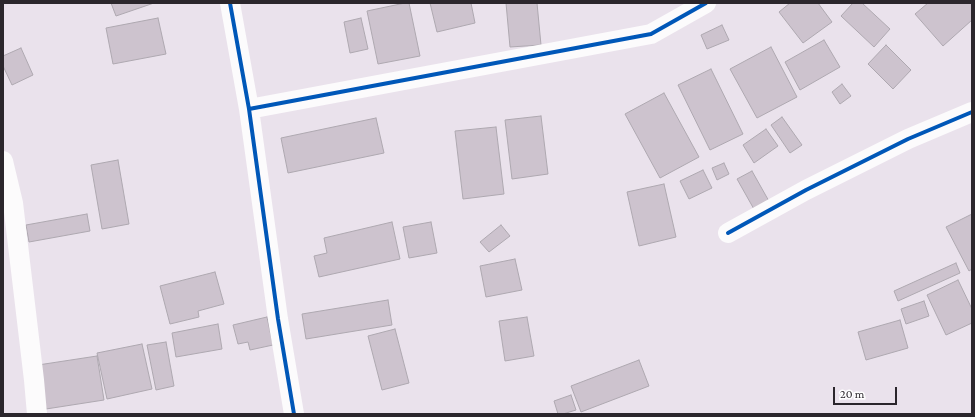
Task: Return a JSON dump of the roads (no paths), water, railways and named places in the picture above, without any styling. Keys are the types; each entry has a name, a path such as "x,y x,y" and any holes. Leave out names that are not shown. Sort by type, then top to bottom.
{"street":[{"path":"230,3 249,109 278,319 294,414"},
{"path":"249,109 651,34 706,3"},
{"path":"728,233 806,190 908,140 972,112"},
{"path":"3,160 13,203 37,414"}]}
